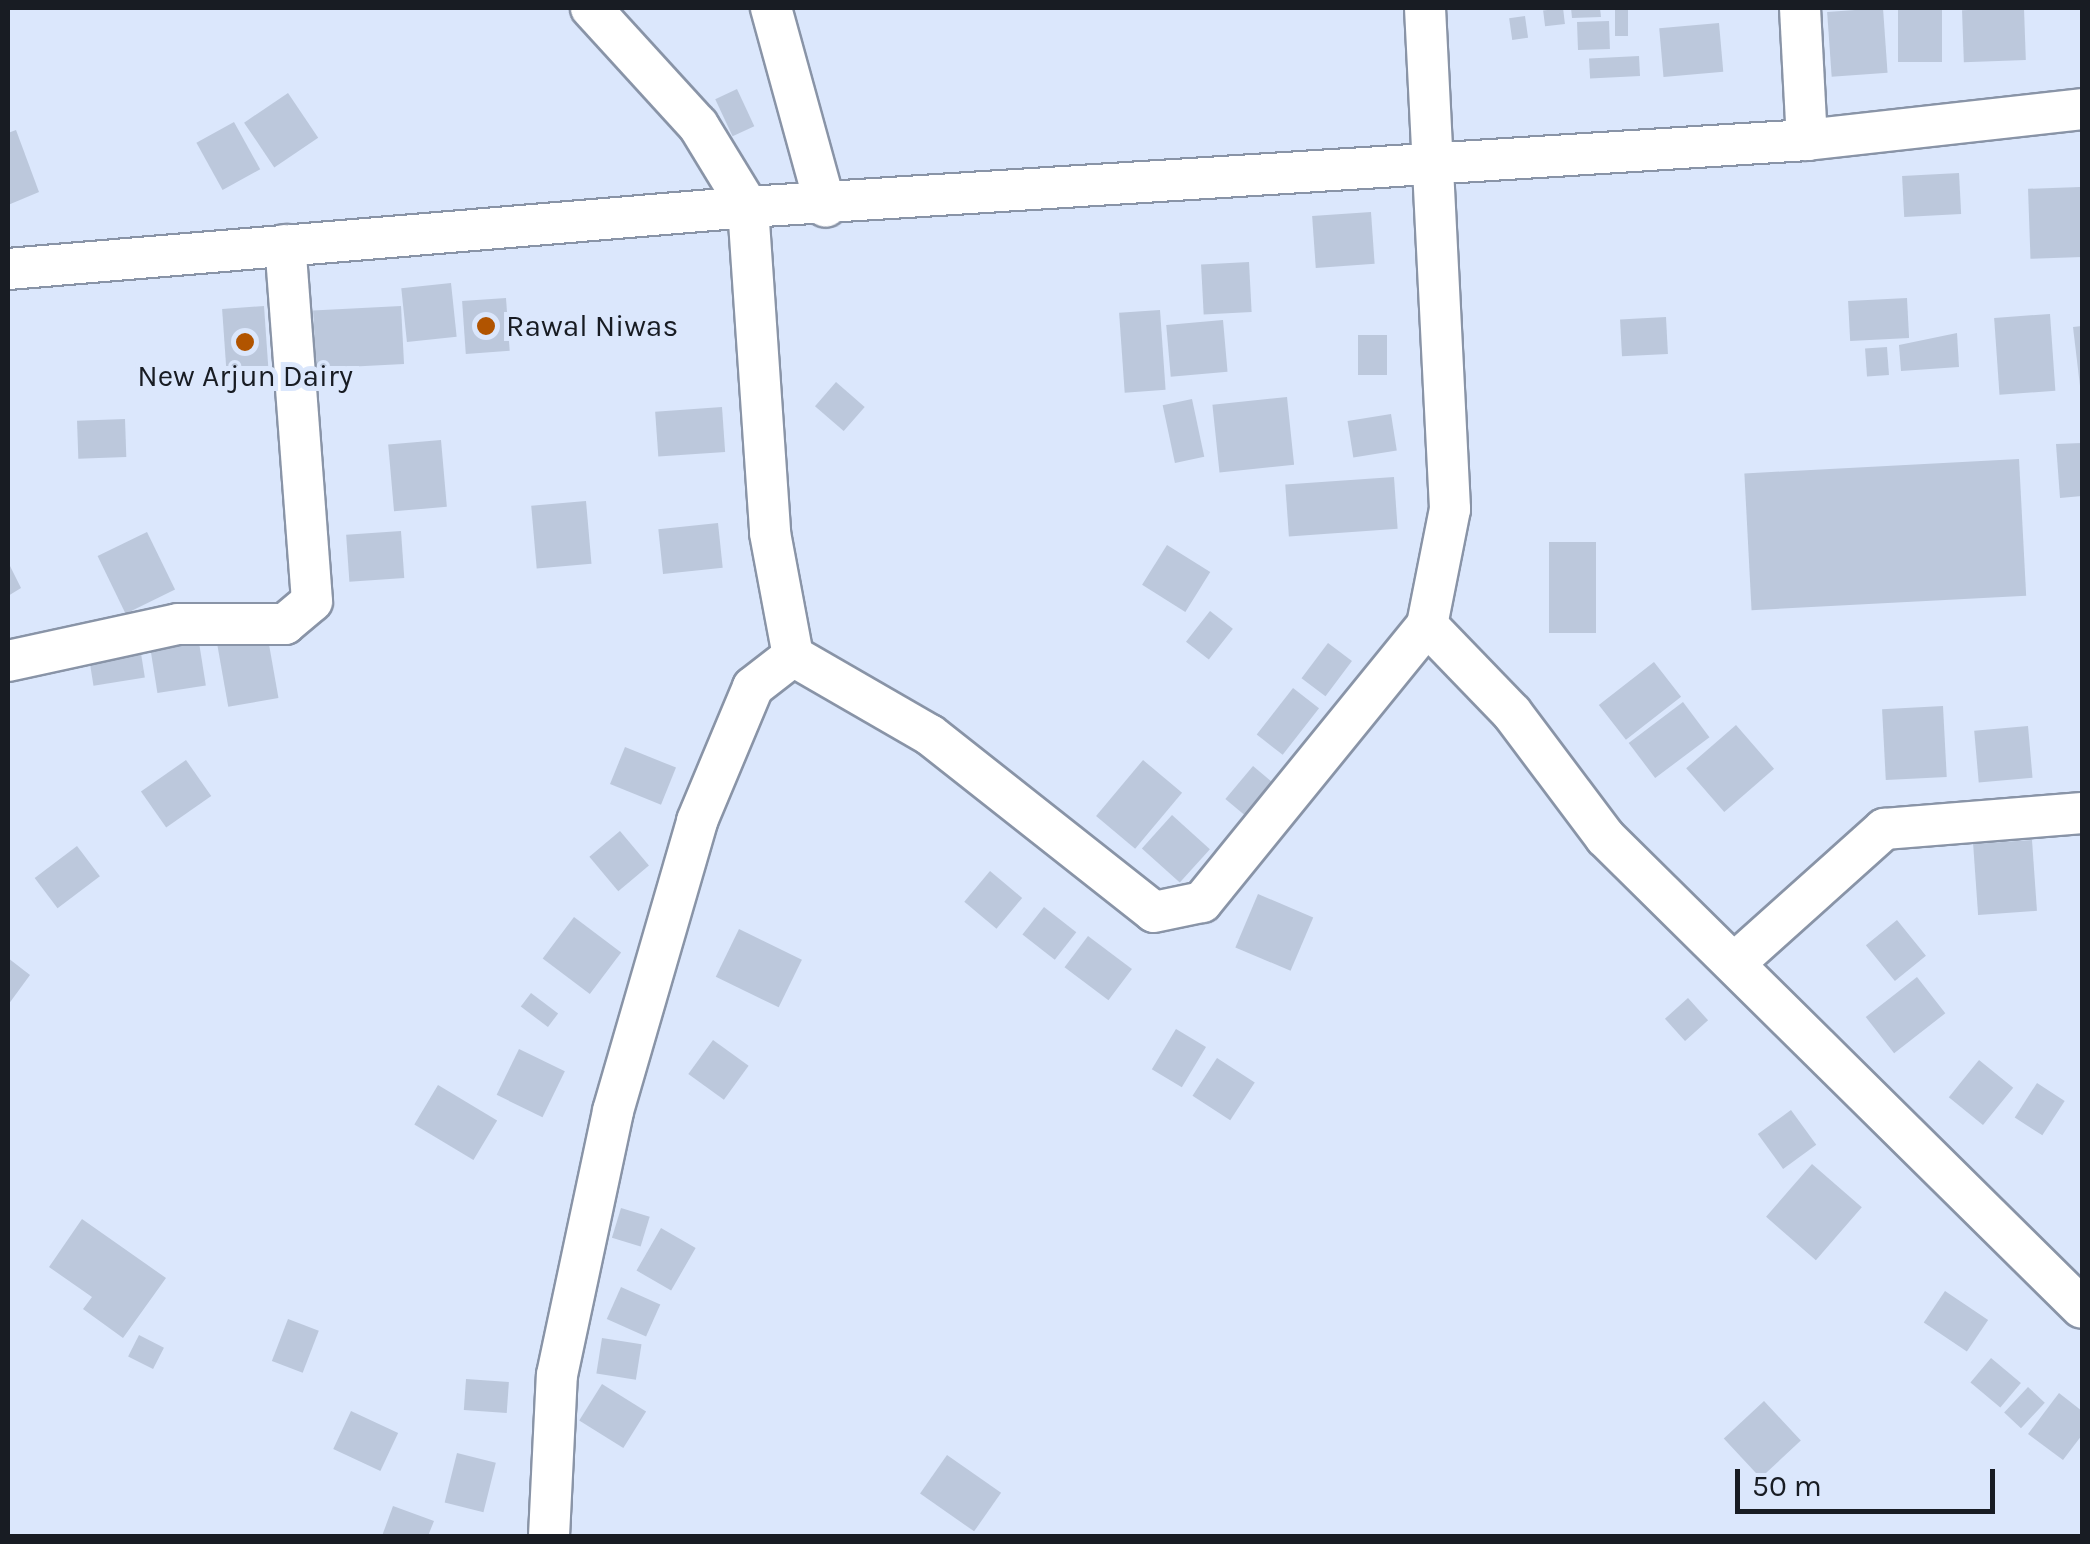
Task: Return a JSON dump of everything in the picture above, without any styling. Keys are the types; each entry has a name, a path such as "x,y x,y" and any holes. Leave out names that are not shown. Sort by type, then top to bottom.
{"street":[{"path":"591,8 698,125 748,207 770,533 792,656 930,736 1154,912 1202,902 1427,624 1450,509 1440,167 1425,8"},
{"path":"771,8 826,208"},
{"path":"1800,8 1807,140"},
{"path":"8,269 748,207 826,208 1807,140 2082,109"},
{"path":"8,661 178,624 285,624 312,600 285,245"},
{"path":"1427,624 1512,712 1605,837 1737,961 2082,1308"},
{"path":"550,1536 557,1374 613,1112 697,821 753,686 792,656"},
{"path":"1737,961 1884,828 2082,813"}],"building":[{"path":"1563,8 1565,24 1545,26 1543,10"},
{"path":"1571,8 1600,8 1601,17 1572,18"},
{"path":"1615,8 1628,8 1628,36 1615,36"},
{"path":"1883,8 1888,73 1832,77 1827,12"},
{"path":"1898,8 1942,8 1942,62 1898,62"},
{"path":"2024,8 2026,60 1964,62 1962,10"},
{"path":"1525,16 1528,38 1512,40 1509,18"},
{"path":"1609,21 1610,49 1578,50 1577,22"},
{"path":"1719,23 1723,72 1663,77 1659,28"},
{"path":"1639,56 1640,76 1590,79 1589,59"},
{"path":"737,89 754,126 733,136 715,99"},
{"path":"288,93 318,138 274,167 244,123"},
{"path":"234,122 260,169 223,190 196,143"},
{"path":"16,130 39,192 8,205 8,133"},
{"path":"1959,173 1961,214 1904,217 1902,176"},
{"path":"2080,187 2082,257 2030,259 2028,189"},
{"path":"1371,212 1375,264 1316,268 1312,216"},
{"path":"1249,262 1252,312 1204,314 1201,265"},
{"path":"451,283 457,337 407,342 401,288"},
{"name":"Rawal Niwas","path":"506,298 510,351 466,354 462,301"},
{"path":"1907,298 1909,338 1850,341 1848,301"},
{"name":"New Arjun Dairy","path":"264,306 269,377 227,380 222,309"},
{"path":"401,306 404,364 316,369 313,311"},
{"path":"1160,310 1166,390 1125,393 1119,313"},
{"path":"2050,314 2055,391 2000,395 1994,318"},
{"path":"1666,317 1668,354 1622,356 1620,319"},
{"path":"1223,320 1228,372 1171,377 1166,325"},
{"path":"2082,326 2082,386 2080,386 2073,327"},
{"path":"1957,333 1959,367 1901,371 1899,345"},
{"path":"1358,335 1387,335 1387,375 1358,375"},
{"path":"1887,347 1889,375 1867,376 1865,349"},
{"path":"836,382 865,407 844,431 815,406"},
{"path":"1287,397 1294,465 1220,472 1212,405"},
{"path":"1192,399 1204,457 1175,463 1163,405"},
{"path":"722,407 725,452 658,457 655,412"},
{"path":"1391,414 1397,451 1353,457 1348,421"},
{"path":"125,419 126,457 78,459 77,421"},
{"path":"441,440 447,507 394,511 388,445"},
{"path":"2082,443 2082,496 2060,498 2056,444"},
{"path":"2019,459 2026,596 1752,610 1744,473"},
{"path":"1394,477 1398,529 1289,536 1285,485"},
{"path":"586,501 591,564 537,569 531,506"},
{"path":"718,523 723,568 663,574 658,529"},
{"path":"401,531 404,578 349,582 346,535"},
{"path":"147,532 175,590 126,614 98,556"},
{"path":"1549,542 1596,542 1596,633 1549,633"},
{"path":"1167,545 1210,572 1185,612 1142,585"},
{"path":"8,562 21,588 8,596"},
{"path":"1210,611 1233,629 1209,660 1186,642"},
{"path":"267,633 278,698 228,707 217,642"},
{"path":"198,636 206,685 157,693 150,644"},
{"path":"1328,643 1352,661 1325,696 1302,678"},
{"path":"140,647 145,678 93,686 89,655"},
{"path":"1654,662 1681,697 1626,740 1599,705"},
{"path":"1293,688 1319,708 1283,755 1257,734"},
{"path":"1683,702 1709,737 1655,778 1629,743"},
{"path":"1943,706 1947,777 1886,780 1882,709"},
{"path":"1736,725 1774,769 1724,812 1686,768"},
{"path":"2028,726 2033,778 1979,783 1974,731"},
{"path":"625,747 676,768 661,805 610,784"},
{"path":"186,760 211,796 166,828 141,792"},
{"path":"1143,760 1182,793 1135,849 1096,816"},
{"path":"1253,766 1279,788 1251,821 1225,799"},
{"path":"1172,815 1210,849 1180,883 1142,848"},
{"path":"620,831 649,865 618,891 589,857"},
{"path":"2032,840 2037,911 1978,915 1973,844"},
{"path":"77,846 100,876 58,908 35,878"},
{"path":"990,871 1022,898 996,929 964,902"},
{"path":"1258,894 1313,917 1291,971 1235,947"},
{"path":"1044,907 1076,932 1055,960 1022,935"},
{"path":"574,917 621,953 590,994 543,959"},
{"path":"1897,920 1926,956 1895,981 1866,945"},
{"path":"739,929 802,960 779,1007 716,977"},
{"path":"1088,936 1132,969 1108,1000 1065,967"},
{"path":"8,958 30,975 8,1005"},
{"path":"1917,977 1945,1013 1894,1053 1866,1017"},
{"path":"531,993 558,1013 548,1027 521,1007"},
{"path":"1688,998 1708,1020 1685,1041 1665,1019"},
{"path":"1176,1029 1206,1047 1182,1087 1152,1069"},
{"path":"713,1040 749,1066 724,1100 688,1074"},
{"path":"519,1049 565,1071 542,1117 497,1095"},
{"path":"1217,1058 1255,1083 1230,1120 1192,1096"},
{"path":"1979,1060 2013,1088 1983,1125 1949,1097"},
{"path":"2037,1083 2065,1101 2042,1135 2015,1117"},
{"path":"438,1085 497,1121 473,1160 414,1124"},
{"path":"1791,1110 1816,1145 1783,1169 1758,1134"},
{"path":"1812,1164 1862,1207 1816,1260 1766,1217"},
{"path":"621,1208 650,1217 641,1246 612,1238"},
{"path":"82,1219 166,1278 123,1338 83,1309 92,1297 49,1267"},
{"path":"661,1228 696,1248 671,1290 636,1270"},
{"path":"621,1287 660,1304 646,1336 607,1319"},
{"path":"1945,1291 1988,1320 1967,1352 1924,1323"},
{"path":"288,1319 319,1331 303,1373 272,1361"},
{"path":"139,1335 164,1348 153,1369 128,1356"},
{"path":"602,1338 642,1344 636,1380 596,1374"},
{"path":"1991,1358 2021,1383 2000,1408 1970,1383"},
{"path":"466,1379 509,1382 507,1413 464,1410"},
{"path":"602,1384 646,1412 623,1448 579,1420"},
{"path":"2028,1387 2045,1403 2021,1428 2004,1413"},
{"path":"2059,1393 2082,1411 2082,1435 2063,1460 2028,1434"},
{"path":"1764,1401 1801,1440 1761,1478 1724,1439"},
{"path":"351,1411 398,1433 380,1471 333,1449"},
{"path":"457,1453 496,1463 483,1512 445,1502"},
{"path":"947,1455 1001,1493 974,1531 920,1494"},
{"path":"393,1506 434,1521 428,1536 382,1536"}],"place":[{"name":"Rawal Niwas","path":"486,326"},
{"name":"New Arjun Dairy","path":"245,342"}]}
